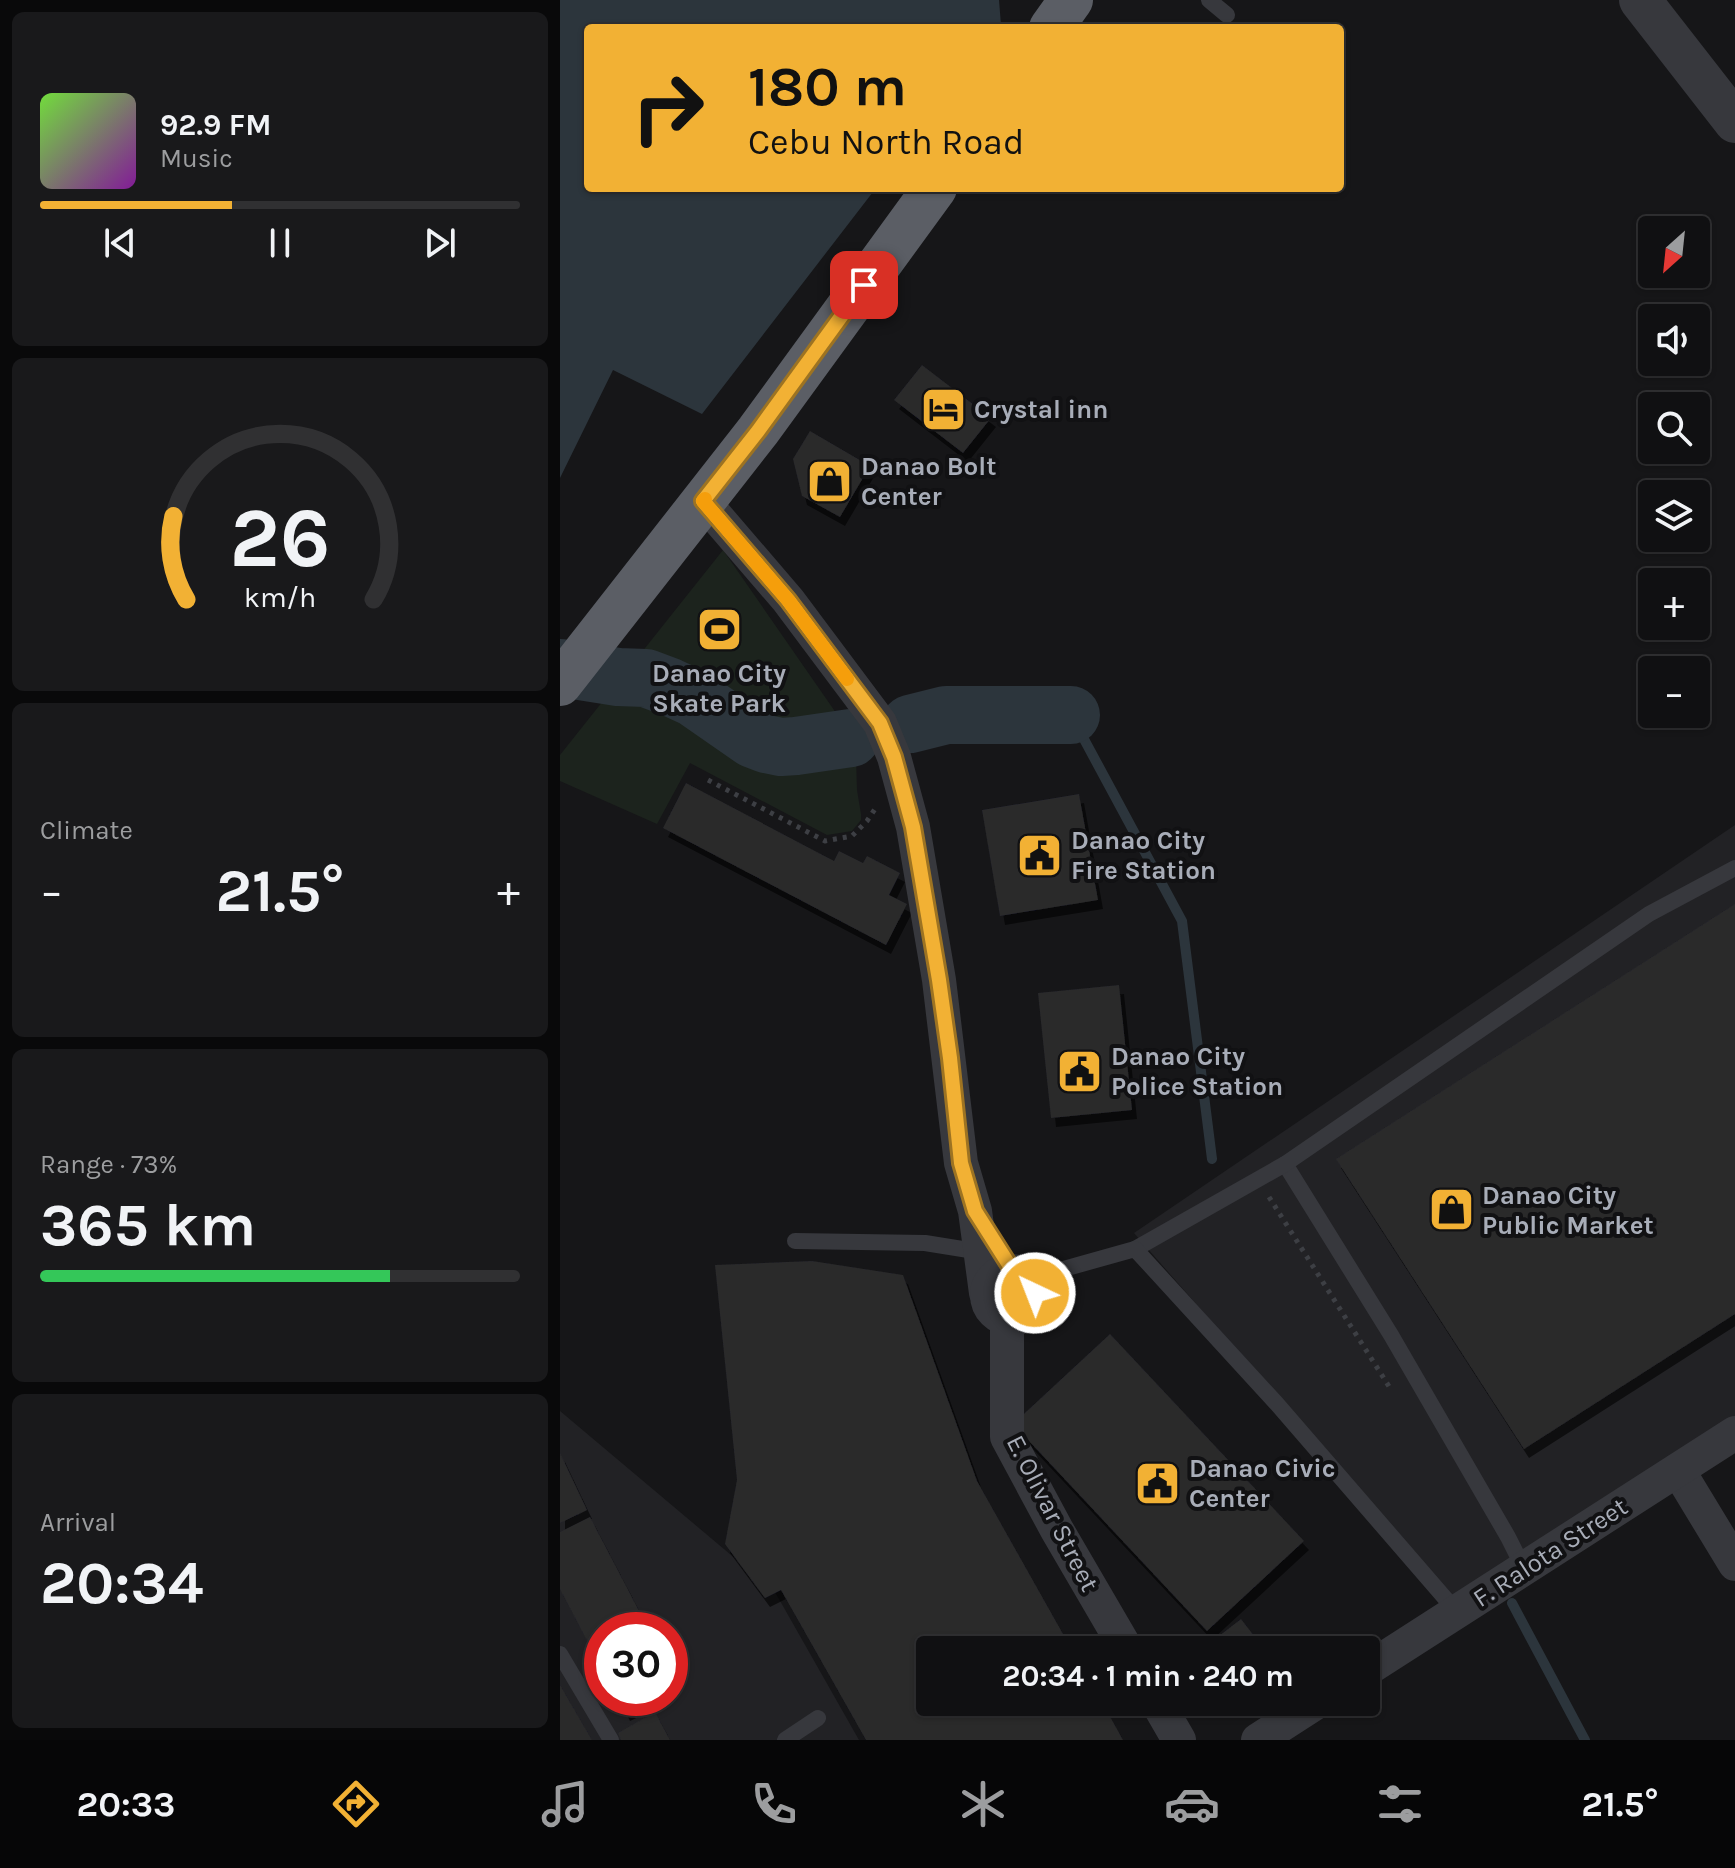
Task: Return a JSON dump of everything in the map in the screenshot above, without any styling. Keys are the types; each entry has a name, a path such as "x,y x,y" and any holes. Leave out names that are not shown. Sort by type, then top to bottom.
{"highway":[{"path":"1054,24 1071,0"},
{"path":"560,684 758,431 932,192"}],"street":[{"path":"1640,0 1735,122"},
{"path":"703,501 788,600 880,723 894,757 913,827 939,980 961,1163 975,1211 986,1293 995,1314 1007,1320 1024,1316 1033,1306 1035,1293 975,1211"},
{"path":"986,1293 993,1278 1004,1272 1021,1275"},
{"name":"E. Olivar Street","path":"1007,1320 1007,1437 1119,1636"},
{"name":"F. Ralota Street","path":"1380,1661 1735,1433"},
{"path":"1678,1470 1735,1564"},
{"path":"1165,1716 1179,1740"},
{"path":"1258,1740 1295,1716"}],"lane":[{"path":"1209,0 1227,15"},
{"path":"1021,1275 1135,1249 1285,1164 1649,914 1735,868"},
{"path":"1285,1164 1391,1335 1524,1569"},
{"path":"795,1241 925,1243 981,1252"},
{"path":"1135,1249 1277,1404 1457,1612"},
{"path":"560,1654 611,1740"},
{"path":"785,1740 818,1718"}],"path":[{"path":"708,780 825,841 852,836 867,821 898,773"},
{"path":"1258,1179 1393,1392"}],"shaded area":[{"path":"560,0 999,0 1001,24 584,24 584,192 873,192 702,414 613,370 560,478"},
{"name":"Danao City Skate Park","path":"723,550 834,710 856,757 861,820 852,831 827,835 690,763 657,824 560,781 560,755"},
{"name":"Danao City Public Market","path":"1735,825 1735,1417 1454,1599 1134,1233"},
{"path":"560,1411 775,1592 859,1740 560,1740"}],"building":[{"name":"Crystal inn","path":"922,365 991,418 963,453 894,400"},
{"name":"Danao Bolt Center","path":"810,431 870,466 840,517 802,496 793,459"},
{"path":"686,783 834,861 839,851 863,863 867,856 900,873 889,895 907,904 886,945 663,828"},
{"name":"Danao City Fire Station","path":"1079,794 1098,900 1000,916 982,810"},
{"path":"1735,904 1735,1314 1524,1449 1336,1159"},
{"path":"1119,985 1132,1110 1051,1118 1038,993"},
{"path":"812,1261 903,1275 977,1481 1064,1636 916,1636 916,1716 1110,1716 1123,1740 866,1740 781,1590 765,1598 725,1544 737,1480 715,1265"},
{"name":"Danao Civic Center","path":"1110,1334 1304,1541 1207,1631 1013,1424"},
{"path":"560,1453 587,1510 560,1523"},
{"path":"590,1517 640,1612 584,1612 584,1635 560,1589 560,1532"},
{"path":"1241,1619 1254,1636 1219,1636"},
{"path":"560,1685 592,1740 560,1740"},
{"path":"648,1716 657,1716 670,1740 621,1740 618,1733"}],"waterway":[{"path":"560,668 646,678 694,698 753,739 766,744 796,746 851,738"},
{"path":"910,724 946,715 1071,715"},
{"path":"1071,715 1182,921 1212,1159"},
{"path":"1512,1603 1585,1740"}],"slow traffic":[{"path":"705,499 703,501 788,600 847,679"}],"place":[{"name":"Crystal inn","path":"943,409"},
{"name":"Danao Bolt Center","path":"830,481"},
{"name":"Danao City Skate Park","path":"719,630"},
{"name":"Danao City Fire Station","path":"1040,855"},
{"name":"Danao City Police Station","path":"1080,1071"},
{"name":"Danao City Public Market","path":"1451,1210"},
{"name":"Danao Civic Center","path":"1158,1483"}],"route":[{"path":"864,285 703,501 788,600 880,723 894,757 913,827 939,980 961,1163 975,1211 1013,1271 1028,1279 1035,1293"}]}
